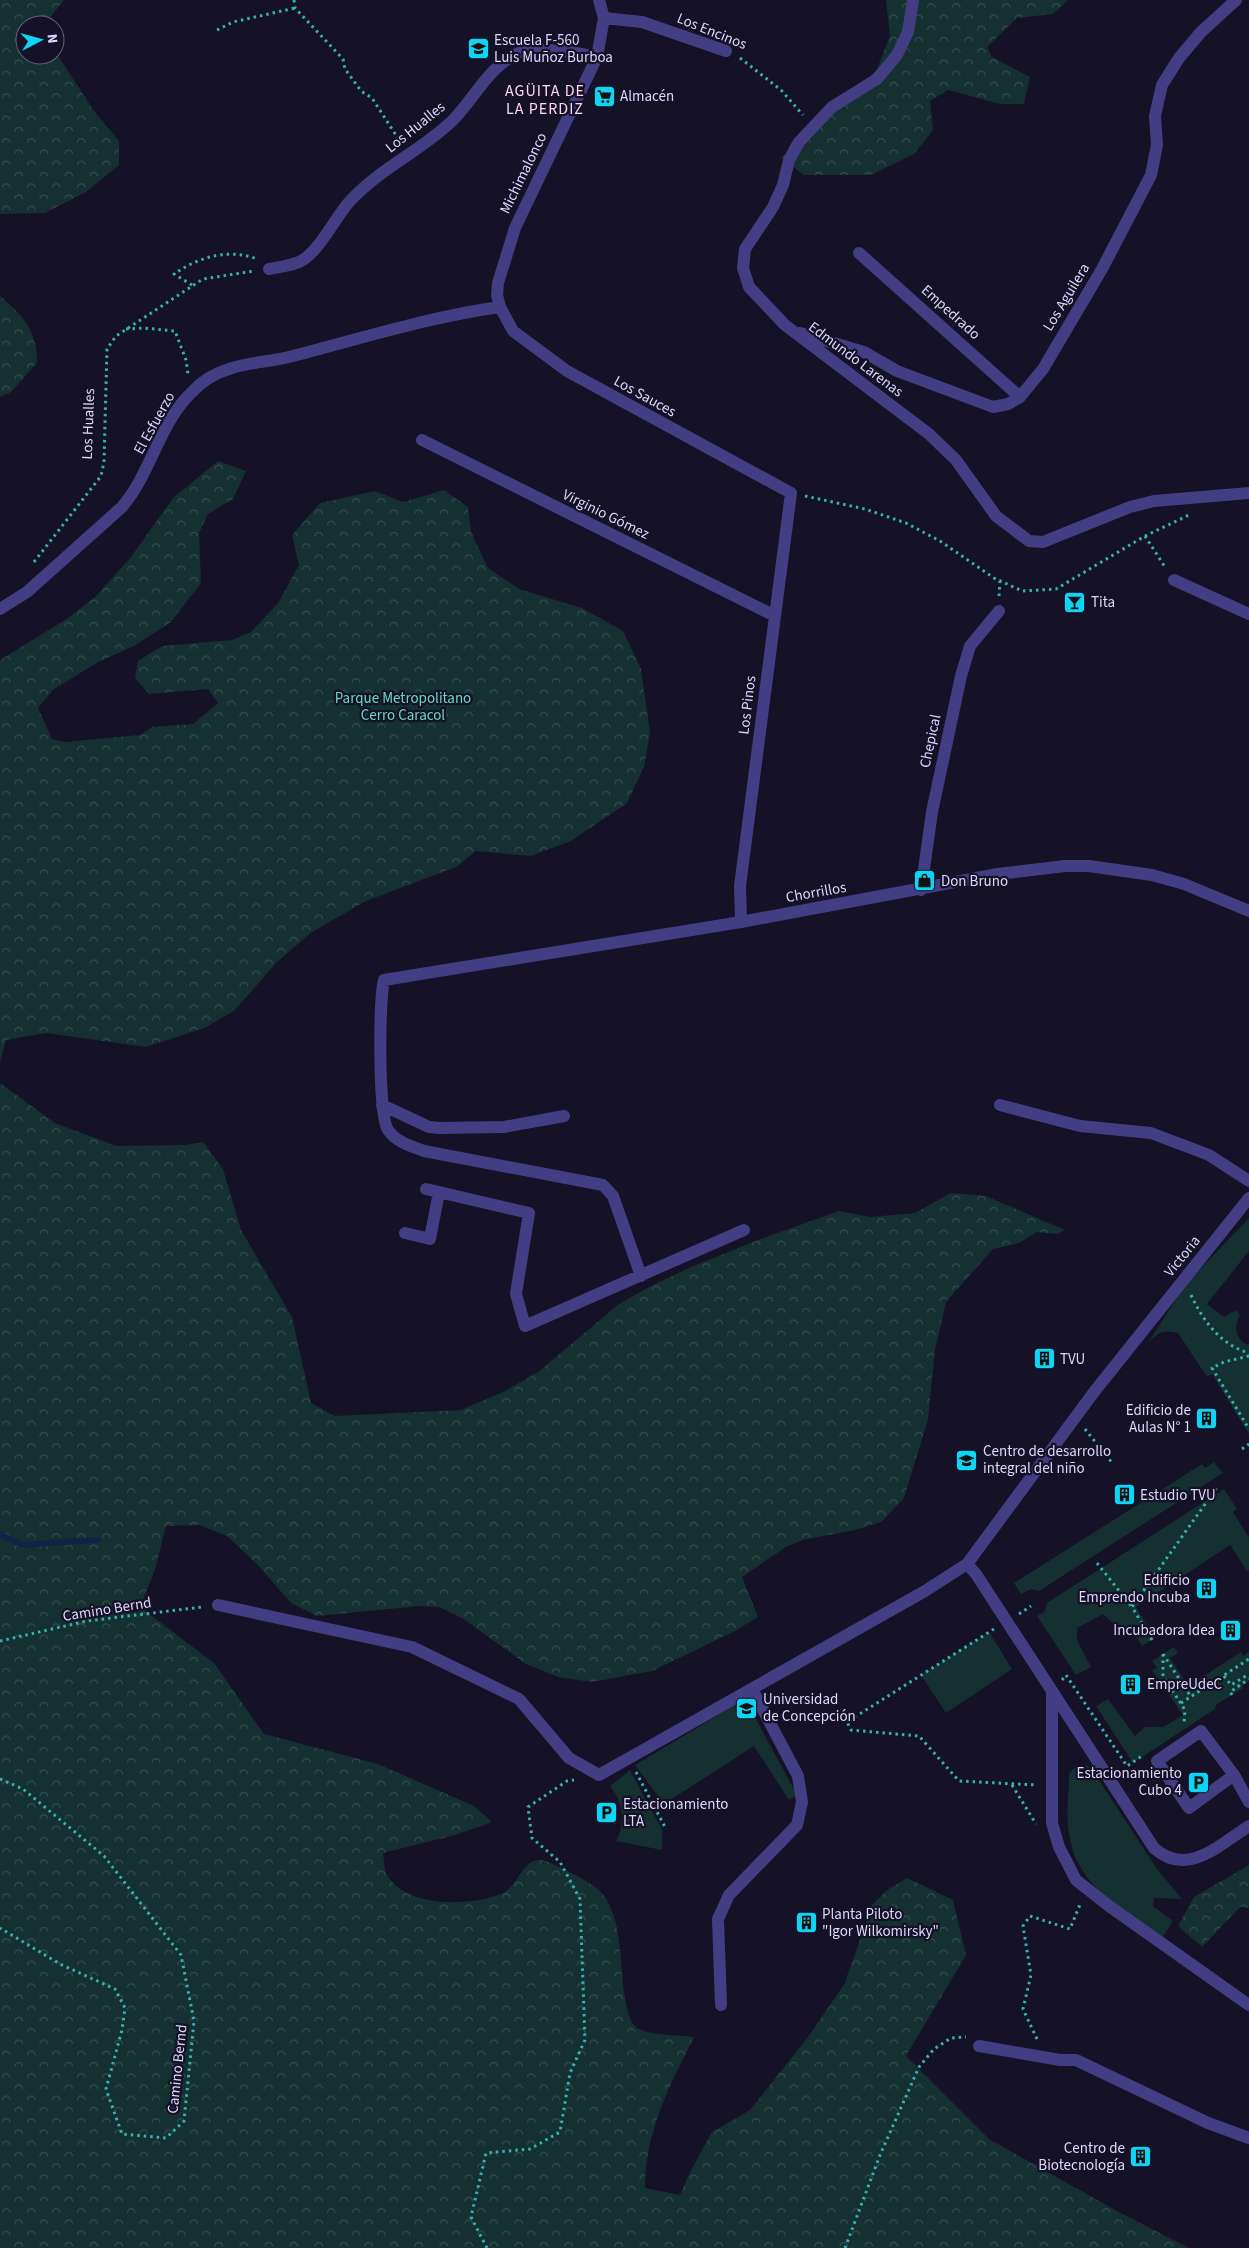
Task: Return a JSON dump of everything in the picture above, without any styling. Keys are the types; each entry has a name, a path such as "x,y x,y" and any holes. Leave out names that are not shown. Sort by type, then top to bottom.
{"street":[{"name":"Michimalonco","path":"500,307 497,295 498,283 515,228 597,57 604,18 599,0"},
{"name":"Edmundo Larenas","path":"913,0 908,32 897,55 877,79 832,107 812,126 799,142 789,160 783,184 773,207 745,249 743,268 749,287 793,332 929,434 956,460 996,516 1029,541 1043,542 1130,508 1154,501 1249,493"},
{"name":"Los Aguilera","path":"793,332 864,352 897,371 993,407 1008,404 1020,397 1043,368 1098,278 1151,175 1157,145 1155,116 1162,85 1179,58 1201,32 1236,0"},
{"name":"Los Encinos","path":"604,18 642,22 726,52"},
{"name":"Los Hualles","path":"270,269 301,261 313,251 349,202 364,187 452,120 495,69 506,60 524,51 574,51 597,57"},
{"name":"Empedrado","path":"859,253 1020,397"},
{"name":"El Esfuerzo","path":"0,609 28,592 122,507 132,495 170,422 190,393 207,379 230,368 289,357 438,318 500,307"},
{"name":"Los Sauces","path":"500,307 513,331 567,372 791,493"},
{"name":"Virginio Gómez","path":"422,440 775,616"},
{"name":"Los Pinos","path":"741,922 740,886 791,493"},
{"path":"1174,580 1249,614"},
{"name":"Chepical","path":"921,890 932,812 961,676 970,646 999,610"},
{"name":"Chorrillos","path":"382,1104 380,1008 384,980 741,922 1032,869 1090,866 1123,870 1168,879 1217,896 1249,911"},
{"path":"382,1104 429,1127 439,1128 504,1127 564,1116"},
{"path":"382,1104 383,1118 388,1131 398,1140 424,1151 603,1185 613,1196 641,1276"},
{"path":"1000,1105 1080,1126 1152,1133 1209,1155 1249,1181"},
{"path":"405,1233 430,1239 432,1190 528,1213 516,1294 525,1326 744,1230"},
{"name":"Victoria","path":"967,1564 1094,1392 1249,1198"},
{"path":"218,1605 412,1647 518,1699 569,1758 599,1774 925,1591 967,1564 976,1574 1154,1848 1161,1854 1177,1861 1192,1860 1249,1826"},
{"path":"721,2005 718,1919 728,1895 797,1825 802,1802 798,1776 752,1689"},
{"path":"1052,1691 1052,1823 1059,1847 1076,1880 1109,1906 1249,2005"},
{"path":"1234,1776 1189,1808 1157,1761 1202,1731 1234,1776 1249,1802"},
{"path":"979,2046 1076,2060 1208,2123 1249,2138"}],"path":[{"path":"294,0 295,8 343,59 345,69 361,91 372,98 408,155"},
{"path":"217,30 233,22 295,8"},
{"name":"Los Encinos","path":"726,52 742,58 781,90 812,126"},
{"path":"192,285 174,274 190,263 210,256 244,254 258,260 270,269"},
{"name":"Los Hualles","path":"30,569 101,476 104,462 108,349 116,336 192,285 213,276 270,269"},
{"path":"126,329 144,328 175,331 186,360 190,393"},
{"path":"1145,536 1174,580"},
{"path":"1190,1292 1210,1327 1224,1340 1249,1354"},
{"path":"1249,1354 1212,1368 1249,1429"},
{"path":"1085,1428 1113,1464"},
{"path":"1242,1449 1249,1444"},
{"path":"1132,1607 1218,1486"},
{"path":"1097,1563 1132,1607 1152,1640"},
{"name":"Camino Bernd","path":"0,1641 87,1621 218,1605"},
{"path":"1031,1606 847,1722 851,1730 919,1736 959,1781 1041,1785"},
{"path":"1183,1728 1185,1710 1164,1676 1163,1654 1191,1697"},
{"path":"1181,1703 1249,1660"},
{"path":"1224,1676 1231,1685 1249,1674"},
{"path":"1052,1691 1066,1675 1127,1766 1143,1755"},
{"path":"1232,1695 1230,1692 1249,1679"},
{"path":"487,2248 471,2217 486,2153 530,2149 560,2132 570,2073 585,2040 580,1899 560,1862 532,1838 528,1807 567,1781 599,1774"},
{"path":"638,1776 666,1826"},
{"name":"Camino Bernd","path":"0,1779 23,1789 104,1856 181,1955 194,2022 184,2121 166,2138 122,2134 106,2089 122,2030 125,2008 115,1988 60,1964 0,1928"},
{"path":"1019,2053 1038,2042 1023,2009 1031,1975 1023,1926 1030,1916 1070,1929 1083,1897"},
{"path":"844,2248 877,2163 919,2067 934,2049 950,2038 968,2037 979,2046"}],"green space":[{"path":"0,0 64,0 52,15 15,15 15,65 64,65 94,111 119,141 119,165 86,192 45,213 0,214"},
{"path":"886,0 1068,0 1053,14 1017,18 987,47 992,57 1030,77 1024,104 1000,104 948,90 930,101 933,130 914,154 871,175 804,175 781,158 828,110 855,92 877,69 890,36"},
{"path":"0,296 22,317 32,332 35,341 37,363 11,392 0,397"},
{"name":"Parque Metropolitano Cerro Caracol","path":"218,461 246,471 233,499 208,514 199,533 201,583 171,622 134,646 98,662 53,690 38,708 52,739 65,742 140,735 152,727 193,724 218,703 208,689 149,694 135,678 138,661 162,646 232,640 251,632 278,603 299,565 292,535 320,503 375,491 403,502 444,490 468,507 471,532 488,568 519,589 582,608 623,631 641,669 650,733 644,767 627,803 571,841 531,856 476,851 456,867 366,901 312,932 278,961 234,1011 204,1028 146,1047 46,1033 6,1040 0,1063 0,660 68,618 95,597 131,557 173,498"},
{"path":"0,1083 55,1123 117,1146 186,1145 203,1142 223,1169 241,1230 292,1317 311,1403 335,1416 461,1410 503,1392 538,1372 619,1304 649,1287 691,1267 758,1240 839,1211 870,1217 915,1213 951,1193 986,1196 1065,1230 1057,1234 1037,1232 1019,1243 993,1249 946,1302 935,1350 928,1419 904,1498 881,1522 855,1530 802,1540 786,1547 742,1577 758,1617 733,1632 652,1671 592,1682 558,1677 526,1664 462,1618 439,1607 420,1606 317,1616 291,1603 256,1563 227,1536 199,1525 166,1526 155,1570 140,1607 214,1663 264,1734 378,1764 474,1806 492,1822 455,1835 383,1853 387,1875 396,1886 409,1894 424,1899 441,1902 474,1901 503,1893 509,1889 527,1865 533,1861 540,1860 567,1871 598,1889 606,1899 616,1926 629,2017 635,2026 646,2032 694,2037 668,2091 654,2128 646,2167 645,2188 680,2195 690,2172 712,2132 750,2110 808,2037 845,1983 872,1905 887,1890 907,1878 953,1900 966,1955 906,2056 989,2139 1117,2211 1189,2248 0,2248"},
{"path":"1249,1218 1249,1251 1207,1304 1224,1317 1236,1310 1240,1315 1236,1324 1237,1333 1244,1343 1249,1345 1249,1434 1212,1374 1207,1377 1178,1333 1168,1331 1161,1333 1147,1344 1186,1284"},
{"path":"1214,1462 1223,1473 1039,1591 1031,1589 1021,1594 1014,1583 1202,1464 1205,1468"},
{"path":"1224,1489 1237,1509 1233,1512 1249,1538 1249,1570 1247,1571 1230,1545 1136,1607 1155,1638 1142,1646 1130,1627 1121,1631 1103,1614 1077,1628 1077,1640 1091,1667 1076,1675 1037,1616 1045,1611 1047,1603"},
{"path":"989,1632 1012,1669 946,1713 921,1675"},
{"path":"1174,1647 1178,1653 1170,1658 1188,1686 1241,1652 1243,1656 1249,1652 1249,1681 1242,1686 1243,1688 1216,1705 1215,1709 1133,1763 1096,1706 1108,1699 1135,1736 1145,1727 1163,1727 1183,1715 1152,1670 1157,1668 1152,1661"},
{"path":"745,1699 797,1795 789,1800 754,1746 664,1804 635,1765"},
{"path":"1078,1765 1088,1766 1097,1777 1157,1869 1182,1899 1154,1898 1153,1906 1173,1921 1160,1942 1093,1885 1075,1856 1068,1823 1069,1773"},
{"path":"630,1770 662,1830 662,1850 616,1841 621,1827 622,1813 618,1799 610,1786"},
{"path":"1249,1865 1249,1908 1240,1907 1202,1947 1178,1926 1194,1897"}],"waterway":[{"path":"0,1534 22,1545 98,1540"}],"place":[{"name":"Escuela F-560 Luis Muñoz Burboa","path":"478,49"},
{"name":"Almacén","path":"604,96"},
{"name":"Tita","path":"1075,602"},
{"name":"Don Bruno","path":"925,881"},
{"name":"TVU","path":"1044,1359"},
{"name":"Edificio de Aulas N° 1","path":"1207,1419"},
{"name":"Centro de desarrollo integral del niño","path":"967,1460"},
{"name":"Estudio TVU","path":"1124,1495"},
{"name":"Edificio Emprendo Incuba","path":"1206,1589"},
{"name":"Incubadora Idea","path":"1231,1630"},
{"name":"EmpreUdeC","path":"1131,1684"},
{"name":"Universidad de Concepción","path":"747,1708"},
{"name":"Estacionamiento Cubo 4","path":"1198,1782"},
{"name":"Estacionamiento LTA","path":"607,1813"},
{"name":"Planta Piloto \"Igor Wilkomirsky\"","path":"806,1923"},
{"name":"Centro de Biotecnología","path":"1141,2157"}],"district":[{"name":"AGÜITA DE LA PERDIZ","path":"545,99"}]}
